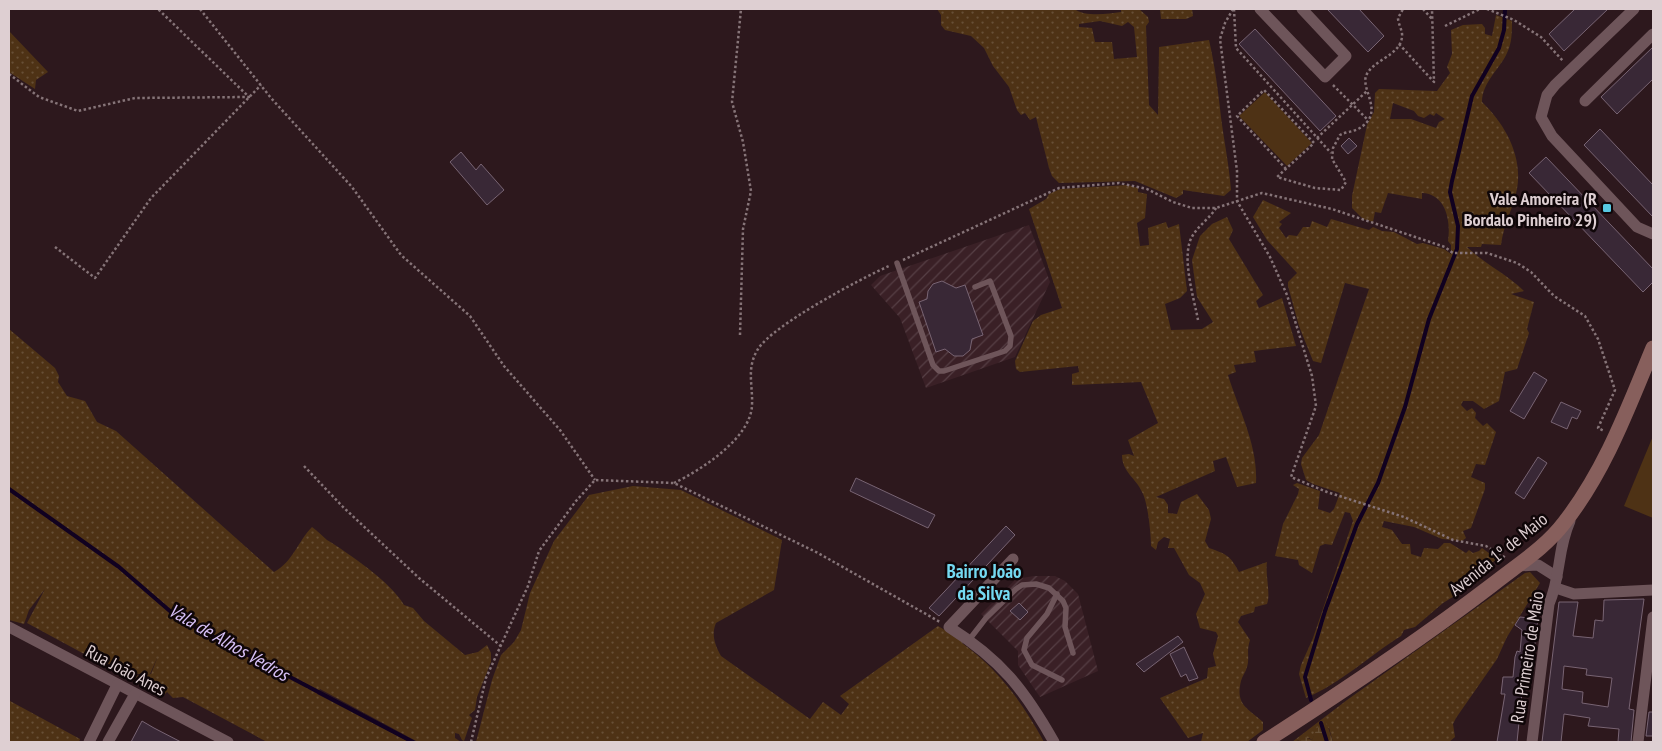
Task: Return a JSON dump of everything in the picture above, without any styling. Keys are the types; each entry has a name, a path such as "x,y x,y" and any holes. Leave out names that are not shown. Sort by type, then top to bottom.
{"main road":[{"name":"Avenida 1º de Maio","path":"1264,742 1342,692 1459,610 1549,541 1577,505 1605,458 1653,348"},
{"name":"Avenida 1º de Maio","path":"1282,742 1342,692"}],"street":[{"path":"1260,9 1324,77 1346,56 1302,9"},
{"path":"1634,9 1547,95 1541,117 1544,126 1637,227 1653,234"},
{"path":"1585,101 1653,34"},
{"name":"Rua Primeiro de Maio","path":"1532,742 1549,604 1556,582 1565,532 1577,505"},
{"path":"1013,559 949,628 969,640 1008,673 1054,742"},
{"name":"Rua Primeiro de Maio","path":"1515,567 1538,565 1556,582"},
{"path":"1556,582 1574,594 1653,590"},
{"path":"1638,742 1653,617"},
{"name":"Rua João Anes","path":"9,627 228,742"},
{"path":"89,742 118,685"},
{"path":"108,742 135,694"}],"lane":[{"path":"897,263 933,365 939,371 1005,351 1010,346 1011,336 990,281 975,287"},
{"path":"969,640 986,618 1022,585 1036,584 1057,594 1066,608 1065,627 1073,653"},
{"path":"1057,594 1047,614 1026,638 1024,650 1032,665 1062,680"}],"path":[{"path":"158,9 249,97"},
{"path":"200,9 261,85 352,187 401,255 470,316 504,366 560,430 595,480"},
{"path":"740,335 744,228 751,191 743,142 732,102 741,9"},
{"path":"1233,9 1236,48 1331,153 1333,163 1342,172 1346,182 1344,187 1337,191 1315,188 1277,177 1286,169 1314,143 1264,90 1237,116 1286,169"},
{"path":"1233,9 1225,22 1220,39 1238,171 1237,201 1248,216 1279,275 1312,376 1316,406 1291,477 1327,492 1404,517 1453,540 1486,546 1504,556 1515,567"},
{"path":"1331,153 1340,135 1358,129 1368,120 1372,106 1365,80 1369,71 1390,54 1401,41 1402,34 1398,18 1403,9"},
{"path":"1423,9 1432,19"},
{"path":"1399,44 1434,82 1432,9"},
{"path":"1445,26 1480,9"},
{"path":"1490,10 1514,20 1541,36 1572,69"},
{"path":"9,74 39,97 78,111 135,98 249,97"},
{"path":"1324,77 1368,120"},
{"path":"55,247 95,278 151,198 261,85"},
{"path":"1317,138 1368,90"},
{"path":"674,483 712,460 743,430 751,413 749,375 752,360 759,348 800,314 897,263 1060,188 1118,183 1135,184 1192,208 1216,208 1262,193 1332,209 1445,247 1453,253 1487,253 1517,263 1531,272 1554,296 1585,316 1598,339 1615,390"},
{"path":"1198,320 1188,267 1188,248 1192,235 1216,208"},
{"path":"304,466 343,507 419,578 502,647"},
{"path":"595,480 674,483 818,553 949,628"},
{"path":"471,742 486,678 502,647 528,586 539,552 576,501 595,480"}],"shaded area":[{"path":"1029,225 1050,282 1015,357 926,388 900,318 871,285 880,276"},
{"path":"1034,576 1055,576 1065,581 1078,594 1098,671 1040,697 1018,665 1018,651 981,614 1016,579"}],"green space":[{"path":"937,9 1074,9 1084,13 1109,14 1121,12 1121,9 1139,9 1148,17 1149,22 1146,26 1149,105 1158,115 1159,47 1209,40 1231,190 1224,196 1183,190 1183,194 1176,198 1135,181 1059,183 1052,176 1049,168 1036,117 1030,120 1025,113 1021,115 1017,110 1009,87 993,66 984,48 971,36 945,30 941,25 941,15","holes":["1100,21 1122,26 1128,22 1134,27 1137,57 1114,59 1112,42 1095,42 1092,28 1079,27 1079,24"]},
{"path":"1160,9 1192,9 1193,16 1186,19 1161,19"},
{"path":"1496,15 1512,21 1509,49 1488,82 1482,102 1505,130 1515,153 1518,177 1517,189 1501,245 1482,244 1481,247 1467,247 1524,291 1511,294 1534,302 1527,329 1529,333 1517,369 1505,372 1499,401 1484,409 1473,401 1463,401 1461,405 1467,411 1472,408 1476,413 1475,418 1483,426 1487,423 1496,432 1485,465 1476,464 1471,477 1485,483 1485,489 1471,528 1463,531 1466,538 1462,541 1442,539 1414,527 1384,521 1382,527 1392,530 1402,544 1410,544 1411,554 1421,557 1424,548 1438,549 1444,543 1450,543 1466,553 1469,550 1473,553 1482,548 1497,559 1480,572 1482,579 1443,603 1415,627 1404,630 1401,636 1343,677 1306,698 1299,674 1301,665 1313,638 1353,521 1350,513 1345,512 1332,545 1325,544 1320,546 1312,573 1299,565 1298,560 1275,556 1283,524 1298,494 1299,489 1293,485 1297,483 1320,491 1318,509 1330,513 1334,509 1340,493 1306,480 1301,464 1302,458 1319,435 1369,289 1345,283 1321,363 1313,361 1299,326 1288,286 1288,282 1297,273 1267,240 1253,217 1263,200 1291,213 1279,222 1282,224 1279,228 1286,238 1289,235 1297,236 1303,227 1310,227 1312,221 1327,227 1331,219 1369,230 1373,227 1382,231 1394,232 1417,244 1423,243 1444,249 1451,254 1451,245 1448,241 1449,225 1447,217 1442,203 1437,198 1422,193 1422,199 1388,193 1381,213 1375,212 1373,222 1363,219 1352,208 1352,196 1367,125 1374,112 1375,93 1379,89 1437,91 1450,73 1447,67 1452,54 1451,30 1463,25 1482,24 1485,28 1485,34 1492,36","holes":["1393,103 1414,111 1418,116 1424,118 1430,114 1434,116 1436,113 1445,119 1439,122 1436,128 1411,119 1390,119"]},
{"path":"9,31 48,72 36,80 35,89 9,72"},
{"path":"1265,92 1312,143 1287,166 1239,116"},
{"path":"1128,185 1138,188 1138,192 1147,194 1145,218 1137,223 1140,246 1149,245 1148,228 1166,222 1168,228 1179,224 1187,291 1180,298 1165,304 1171,330 1202,329 1213,322 1197,297 1192,260 1200,236 1212,224 1227,217 1233,230 1229,239 1263,295 1256,301 1259,308 1282,298 1296,346 1254,351 1256,362 1234,365 1236,372 1228,375 1251,442 1256,469 1256,483 1237,487 1226,457 1213,461 1215,471 1156,497 1164,499 1168,505 1168,513 1177,514 1181,502 1197,494 1209,510 1211,519 1205,541 1209,548 1227,556 1239,572 1267,562 1267,604 1255,607 1254,612 1241,616 1238,622 1250,640 1248,663 1241,681 1241,701 1263,722 1263,730 1247,742 1201,742 1203,733 1188,738 1160,698 1207,678 1208,668 1216,666 1213,654 1218,636 1216,632 1200,628 1196,614 1205,594 1200,583 1189,575 1174,548 1168,548 1170,539 1164,537 1158,542 1156,550 1151,546 1149,519 1144,497 1124,466 1122,455 1129,454 1134,456 1128,440 1158,423 1141,382 1072,385 1072,374 1079,372 1078,366 1020,372 1016,369 1015,361 1033,321 1041,315 1062,308 1029,209 1046,199 1049,194 1060,189"},
{"path":"9,329 55,368 59,376 58,382 67,396 85,401 97,422 116,431 274,572 286,563 312,527 379,578 398,596 404,605 413,608 424,621 465,655 478,652 487,645 491,653 491,662 477,697 475,710 469,715 472,718 464,741 459,734 455,733 455,738 461,742 418,742 320,689 317,694 409,742 267,742 183,697 173,698 167,692 162,697 129,679 131,676 151,674 158,656 150,674 130,674 100,660 99,662 27,623 45,589 29,610 24,624 9,620"},
{"path":"1653,436 1653,518 1624,506"},
{"path":"633,486 681,490 782,540 774,590 716,623 714,640 721,656 810,719 823,702 841,715 849,704 840,696 938,626 963,641 962,643 987,664 1009,688 1027,713 1044,742 476,742 492,680 501,655 514,642 521,630 530,593 554,541 589,495"},
{"path":"1530,572 1540,583 1507,637 1497,659 1456,718 1453,724 1455,737 1449,742 1333,742 1329,728 1314,736 1312,740 1309,738 1292,742 1347,700 1525,573"},
{"path":"10,701 80,739 79,742 9,742"},
{"path":"1324,722 1327,724 1333,742 1296,742 1305,737 1312,740 1317,728"}],"building":[{"path":"1327,9 1359,9 1384,36 1368,52"},
{"path":"1575,9 1608,9 1564,51 1549,34"},
{"path":"1255,29 1336,116 1320,131 1239,44"},
{"path":"1653,47 1653,79 1617,114 1601,97"},
{"path":"1600,129 1653,185 1653,217 1584,145"},
{"path":"1349,138 1357,146 1348,154 1341,146"},
{"path":"461,152 476,170 481,164 504,190 487,205 450,162"},
{"path":"1546,157 1653,269 1653,282 1643,292 1529,173"},
{"path":"942,281 956,288 965,285 983,335 972,339 970,350 963,356 954,356 945,349 936,352 919,302 927,299 928,291 933,284"},
{"path":"1534,372 1547,380 1524,419 1510,411"},
{"path":"1561,402 1581,411 1577,419 1572,417 1567,429 1551,422"},
{"path":"1538,457 1547,463 1524,499 1515,493"},
{"path":"856,478 935,515 928,528 850,491"},
{"path":"1006,526 1015,535 974,579 939,616 929,608"},
{"path":"1644,599 1629,709 1634,710 1631,742 1618,742 1619,729 1588,726 1590,718 1564,714 1561,742 1542,742 1559,602 1578,602 1573,636 1593,638 1595,620 1603,621 1604,600","holes":["1564,666 1587,669 1586,675 1612,678 1608,707 1582,703 1583,692 1562,689"]},
{"path":"1019,603 1028,612 1020,620 1010,611"},
{"path":"1520,617 1538,619 1530,683 1523,683 1517,742 1497,742 1505,694 1501,694 1503,677 1513,677 1515,657 1517,651 1520,652 1522,630 1515,625"},
{"path":"1178,636 1183,642 1144,672 1136,664"},
{"path":"1184,647 1198,678 1189,681 1186,674 1181,677 1170,654"},
{"path":"1649,712 1653,712 1653,736 1646,736"},
{"path":"142,721 154,728 181,742 131,742"}],"waterway":[{"path":"1311,700 1305,677 1325,611 1357,524 1378,483 1405,407 1429,319 1457,249 1458,226 1450,192 1452,181 1472,96 1499,48 1504,30 1505,9"},
{"name":"Vala de Alhos Vedros","path":"9,489 119,567 178,618 413,742"},
{"path":"1321,723 1327,742"}],"place":[{"name":"Vale Amoreira (R Bordalo Pinheiro 29)","path":"1607,208"}],"district":[{"name":"Bairro João da Silva","path":"984,582"}]}
